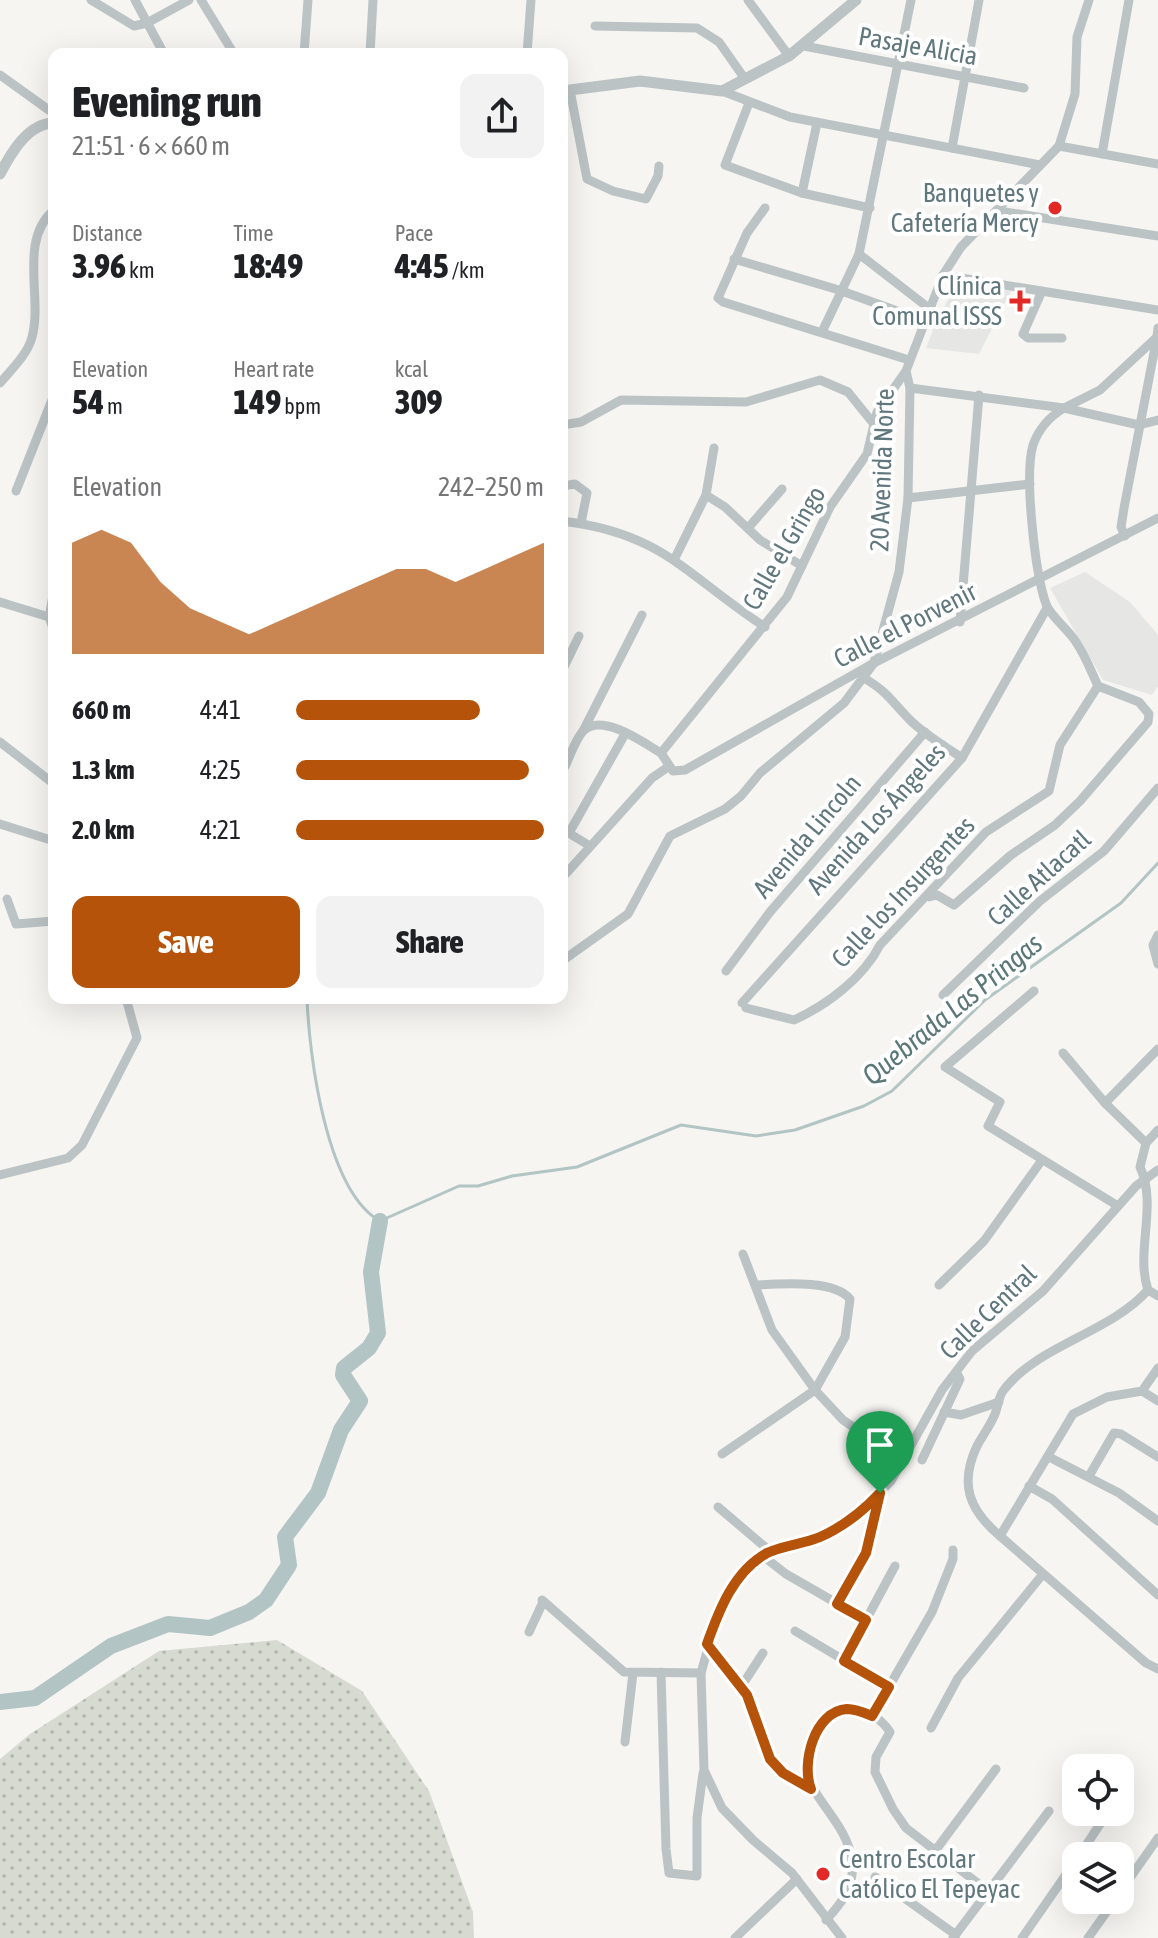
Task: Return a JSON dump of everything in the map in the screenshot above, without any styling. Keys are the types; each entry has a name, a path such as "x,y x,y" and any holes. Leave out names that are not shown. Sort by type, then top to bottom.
{"street":[{"path":"91,0 134,26 147,23 189,0"},
{"path":"135,0 161,48"},
{"path":"201,0 230,48"},
{"path":"304,48 308,0"},
{"path":"370,48 373,0"},
{"path":"527,48 531,0"},
{"path":"748,0 789,56"},
{"path":"722,91 804,46 856,0"},
{"path":"822,332 839,290 859,254 911,0"},
{"path":"952,148 979,0"},
{"path":"906,371 943,275 961,247 1059,146 1075,94 1077,37 1089,0"},
{"path":"1102,154 1129,0"},
{"path":"595,26 697,28 719,42 745,79"},
{"name":"Pasaje Alicia","path":"804,46 1024,88"},
{"path":"0,75 48,114"},
{"path":"568,90 640,81 722,91 749,103 817,123 1040,165"},
{"path":"568,98 587,179 613,191 646,199 658,176 659,166"},
{"path":"749,103 725,165 802,193 870,208"},
{"path":"0,174 25,137 48,121"},
{"path":"802,193 817,123"},
{"path":"1059,146 1158,164"},
{"path":"765,208 718,292 723,302 909,360"},
{"path":"999,211 1158,236"},
{"path":"0,383 32,337 33,267 43,222 48,217"},
{"path":"859,254 930,309"},
{"path":"734,259 839,290 925,321"},
{"path":"943,275 1158,310"},
{"path":"1042,291 1023,334 1028,338 1062,338"},
{"path":"929,897 937,895 954,905 1011,855 1055,825 1112,767 1148,722 1149,714 1139,702 1098,686 1077,643 1059,618 1047,608 1040,581 1030,484 1034,445 1049,417 1100,390 1157,333"},
{"path":"1125,536 1121,527 1157,333"},
{"name":"20 Avenida Norte","path":"874,663 899,572 908,498 910,388 906,371"},
{"name":"Calle el Gringo","path":"661,753 787,597 830,507 867,454 873,423 906,371"},
{"path":"568,424 581,422 621,400 746,402 820,380 848,392 873,423"},
{"path":"910,388 1064,408 1139,425 1158,420"},
{"path":"960,622 979,395"},
{"path":"16,491 48,410"},
{"path":"675,558 706,495 714,448"},
{"path":"568,485 575,484 587,493 581,523"},
{"path":"908,498 973,493 1030,484"},
{"path":"748,528 782,489"},
{"path":"706,495 725,507 774,550 802,566"},
{"name":"Calle el Porvenir","path":"568,871 652,778 670,769 685,770 874,663 1157,520"},
{"path":"568,522 645,541 675,558 765,627"},
{"path":"0,602 48,617"},
{"name":"Avenida Los Ángeles","path":"744,1006 962,758 1047,608"},
{"path":"568,760 642,615"},
{"path":"568,659 579,636"},
{"path":"568,957 628,914 670,836 725,809 741,796 760,773 844,703 874,663"},
{"path":"864,678 895,699 909,719 962,758"},
{"name":"Calle los Insurgentes","path":"744,1006 794,1020 820,1007 871,963 880,945 929,897 949,869 986,832 1049,791 1060,745 1098,686"},
{"path":"583,731 601,725 625,734 661,753 670,769"},
{"name":"Avenida Lincoln","path":"726,971 770,912 925,732"},
{"path":"568,828 625,734"},
{"path":"0,742 48,779"},
{"name":"Calle Atlacatl","path":"943,995 1040,901 1104,851 1158,788"},
{"path":"0,824 48,839"},
{"path":"568,832 590,846"},
{"path":"7,899 16,924 48,921"},
{"path":"1158,935 1153,945 1158,964"},
{"path":"1034,991 945,1067 1000,1102 988,1126 1118,1206"},
{"path":"0,1175 68,1158 82,1145 137,1038 128,1004"},
{"path":"1105,1103 1158,1049"},
{"path":"1063,1053 1105,1103 1146,1143"},
{"path":"1158,1130 1146,1143 1140,1167 1147,1178 1154,1232 1145,1280 1148,1290 1158,1296"},
{"path":"939,1285 984,1241 1042,1160"},
{"name":"Calle Central","path":"842,1938 797,1879 722,1808 704,1770 701,1673 707,1644 733,1587 767,1554 820,1537 853,1518 880,1493 903,1461 956,1372 988,1335 1043,1291 1118,1206 1158,1170"},
{"path":"743,1254 772,1330 815,1390 843,1420 903,1461"},
{"path":"722,1454 815,1390 845,1337 850,1299 835,1289 795,1283 755,1285"},
{"path":"1148,1290 1133,1308 1049,1354 1014,1380 1001,1394 969,1464 967,1494 979,1519 1146,1663 1158,1669"},
{"path":"1142,1391 1158,1368"},
{"path":"922,1460 960,1379 956,1372"},
{"path":"1000,1536 1073,1414 1107,1397 1142,1391 1158,1401"},
{"path":"944,1412 961,1415 999,1402"},
{"path":"1089,1476 1114,1433 1121,1434 1158,1457"},
{"path":"1049,1457 1089,1476 1158,1521"},
{"path":"1029,1486 1052,1499 1158,1595"},
{"path":"837,1604 866,1553 880,1493"},
{"path":"718,1507 786,1574 866,1620"},
{"path":"872,1716 932,1612 953,1559 953,1550"},
{"path":"844,1661 895,1566"},
{"path":"931,1728 958,1678 1043,1574"},
{"path":"529,1632 542,1601 617,1668 633,1673 701,1673"},
{"path":"795,1631 889,1687"},
{"path":"707,1644 741,1687 759,1724 770,1759 783,1773 811,1789"},
{"path":"741,1687 763,1653"},
{"path":"661,1672 666,1849 669,1873 672,1875 697,1876 697,1818 704,1770"},
{"path":"625,1742 633,1673"},
{"path":"826,1920 843,1902 851,1883 852,1861 844,1833 811,1789 806,1777 807,1763 816,1734 831,1715 846,1709 880,1719 890,1732 876,1757 875,1772 906,1828 988,1891"},
{"path":"935,1851 996,1769"},
{"path":"875,1877 954,1936 1049,1811"},
{"path":"1134,1872 1158,1838"},
{"path":"735,1938 754,1916 797,1879"},
{"path":"1022,1938 1062,1880"},
{"path":"1088,1938 1105,1914"}],"shaded area":[{"path":"959,282 1011,291 979,354 926,348 938,317"},
{"path":"1085,572 1130,602 1158,635 1158,686 1152,695 1103,680 1050,588"},
{"path":"277,1640 362,1691 429,1791 473,1912 474,1938 0,1938 0,1759 30,1734 159,1651"}],"waterway":[{"name":"Quebrada Las Pringas","path":"307,1004 317,1086 334,1152 346,1182 361,1205 380,1221 459,1186 478,1186 512,1176 577,1167 681,1125 756,1136 795,1130 864,1106 892,1091 985,1000 1121,903 1158,863"},
{"path":"0,1702 35,1698 111,1646 168,1624 210,1628 249,1612 266,1600 289,1565 285,1537 318,1493 341,1430 360,1401 343,1375 344,1368 369,1348 378,1333 371,1272 380,1221"}],"place":[{"name":"Banquetes y Cafetería Mercy","path":"1055,208"},
{"name":"Clínica Comunal ISSS","path":"1020,301"},
{"name":"Centro Escolar Católico El Tepeyac","path":"823,1874"}],"route":[{"path":"880,1493 866,1553 837,1604 866,1620 844,1661 889,1687 872,1716 846,1709 831,1715 816,1734 807,1763 806,1777 811,1789 783,1773 770,1759 747,1695 713,1647 707,1644 717,1616 733,1587 763,1556 820,1537 853,1518 880,1493"}]}
